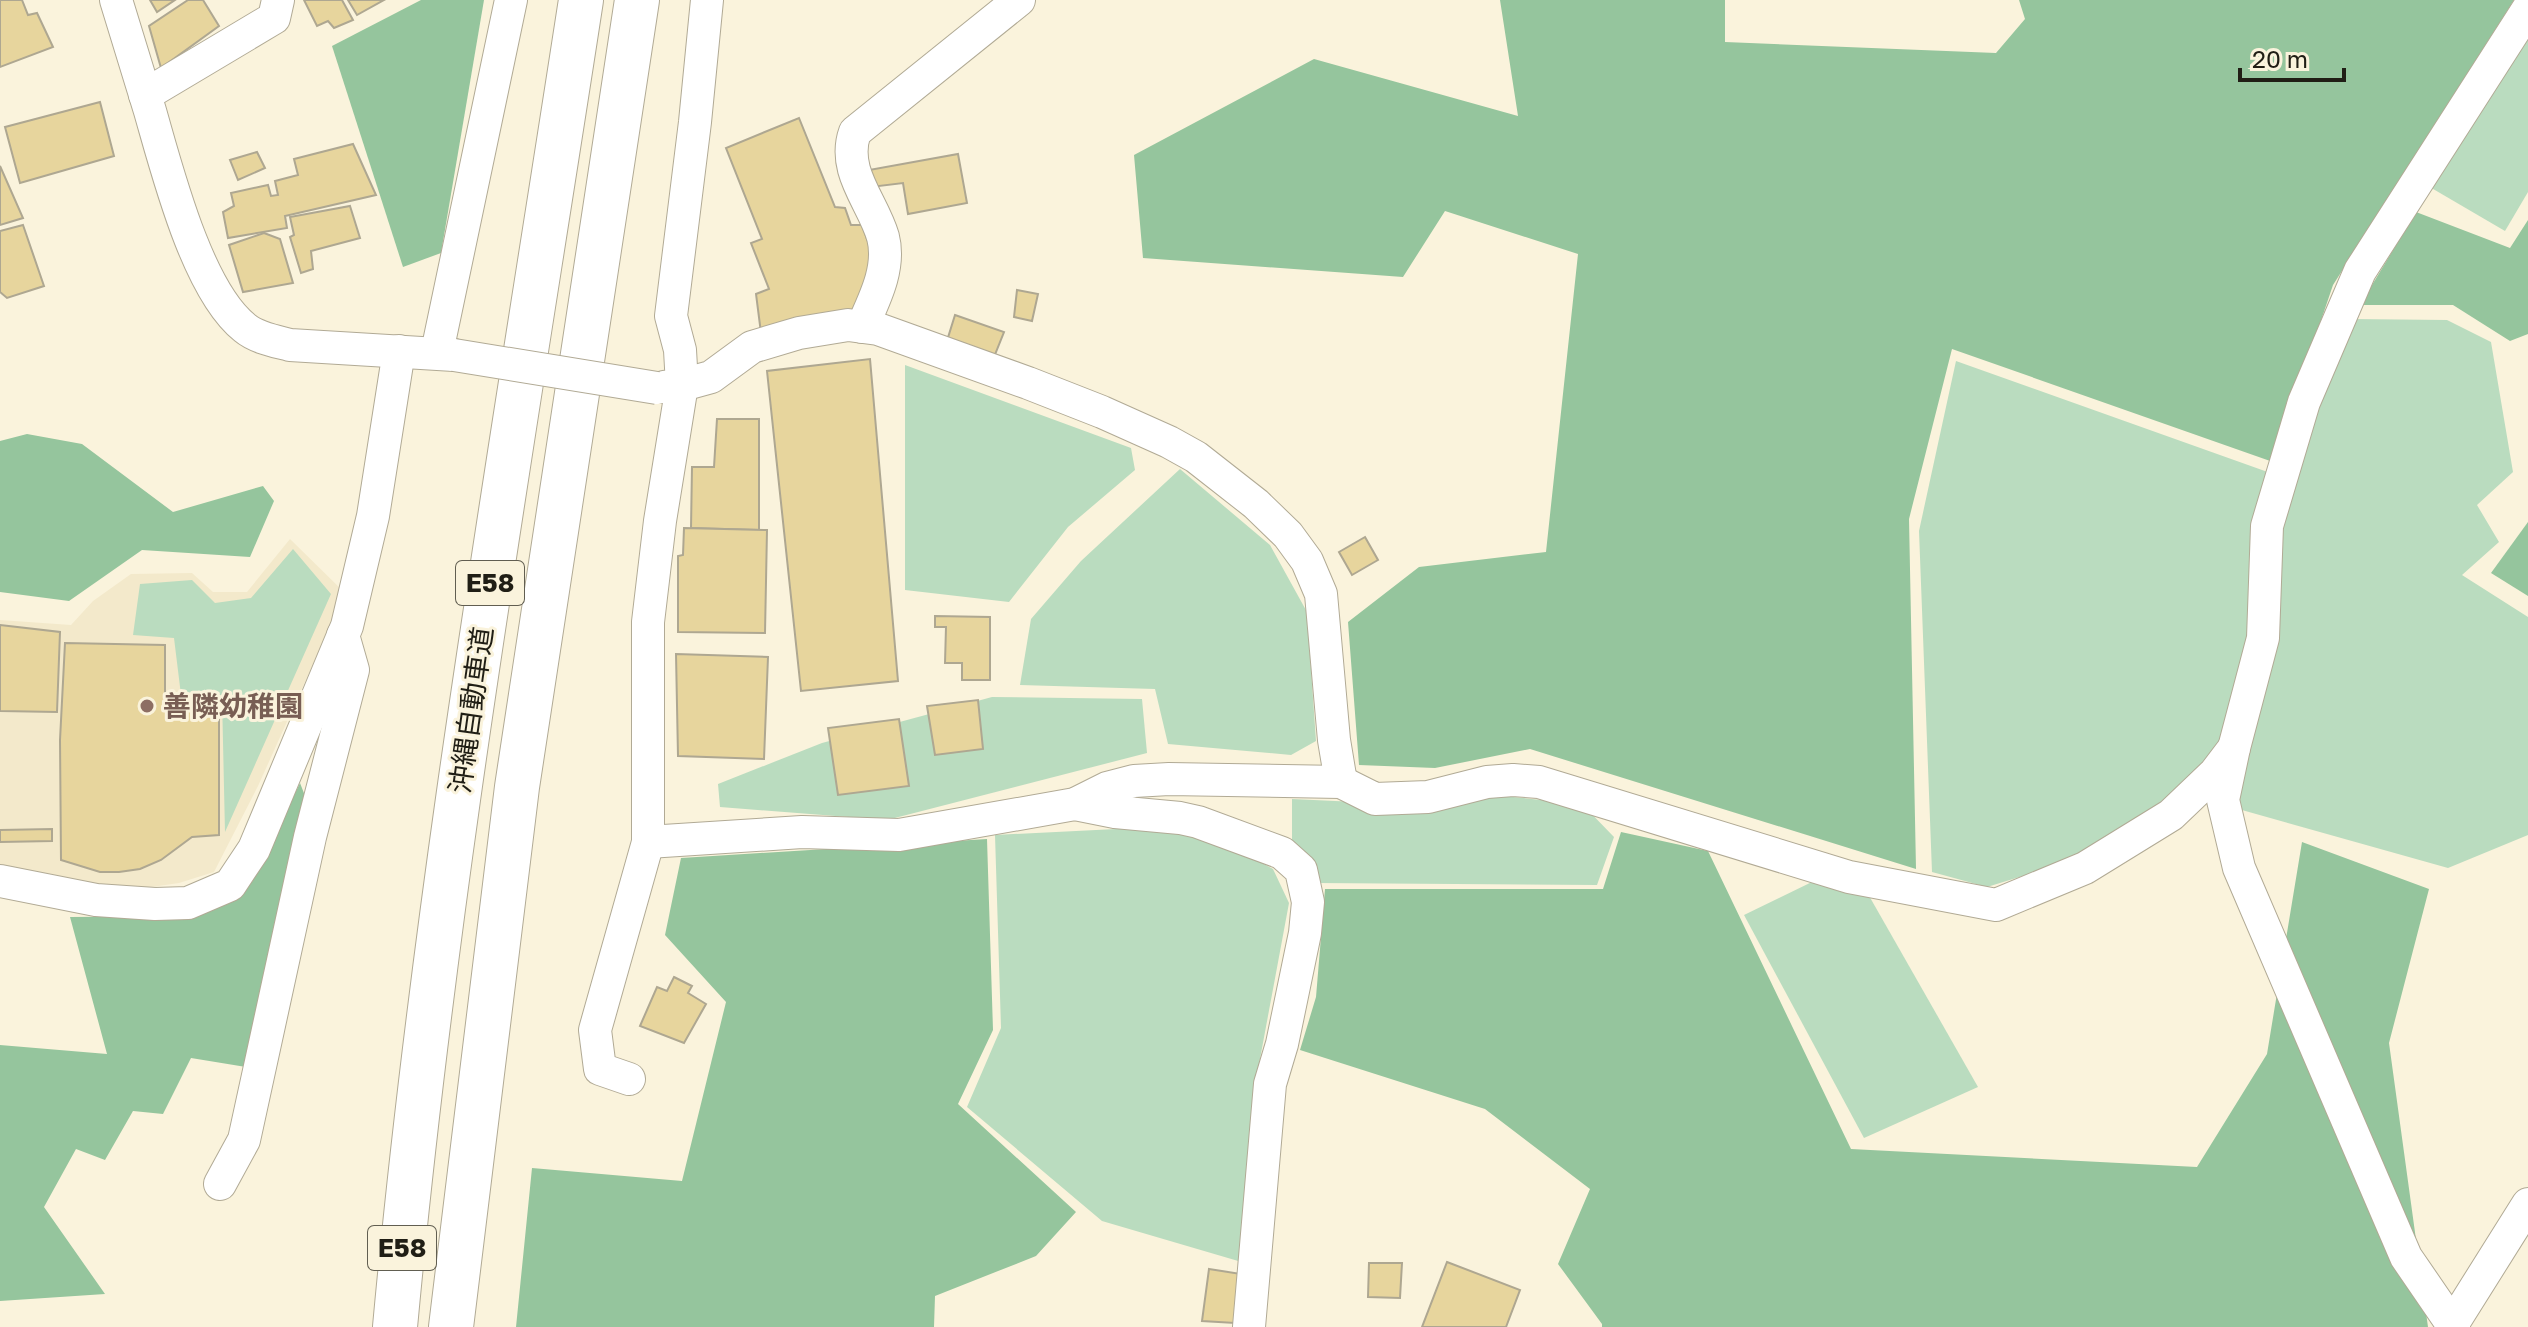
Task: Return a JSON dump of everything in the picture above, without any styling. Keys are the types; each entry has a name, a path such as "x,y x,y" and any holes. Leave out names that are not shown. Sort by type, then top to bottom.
{"highway":[{"name":"沖縄自動車道","path":"395,1327 410,1168 465,749 581,0"},
{"name":"沖縄自動車道","path":"451,1327 517,787 637,0"}],"street":[{"path":"116,0 176,200 209,280 223,305 246,329 266,339 290,345 445,354 670,386 711,377 752,347 799,333 848,325 878,329 1102,412 1169,442 1224,477 1288,535 1307,561 1321,594 1334,740 1341,782"},
{"path":"145,95 274,18 278,0"},
{"path":"445,354 511,0"},
{"path":"629,1079 600,1069 595,1030 648,842 648,622 660,521 670,386 680,350 671,316 707,0"},
{"path":"862,327 878,290 884,247 855,177 852,141 855,132 1019,0"},
{"path":"2528,9 2360,271 2304,402 2267,526 2263,638 2223,800 2239,868 2406,1257 2453,1326 2528,1204"},
{"path":"0,881 96,900 155,904 188,903 230,885 254,849 347,626 373,516 399,351"},
{"path":"220,1184 244,1140 310,837 353,670 343,635"},
{"path":"648,842 802,832 899,835 1075,804 1107,788 1134,781 1341,782 1375,799 1428,797 1487,782 1513,780 1539,782 1849,877 1996,905 2085,868 2171,815 2215,773 2234,748"},
{"path":"1075,804 1198,822 1282,853 1301,870 1308,902 1305,933 1282,1044 1270,1084 1249,1327"}],"shaded area":[{"name":"善隣幼稚園","path":"290,539 345,593 258,786 214,872 179,883 117,892 52,874 0,869 0,620 71,625 93,601 131,574 192,573 213,592 247,592"}],"green space":[{"path":"421,0 484,0 441,253 403,267 332,46"},
{"path":"1500,0 1725,0 1725,42 1996,53 2025,19 2019,0 2514,0 2333,285 2273,462 1952,349 1909,519 1916,869 1530,749 1435,768 1359,765 1348,622 1419,567 1546,552 1578,254 1445,211 1403,277 1143,258 1134,155 1314,59 1518,116"},
{"path":"2528,21 2528,192 2505,231 2428,186"},
{"path":"2416,212 2510,248 2528,220 2528,334 2510,341 2453,305 2360,305"},
{"path":"2352,319 2447,320 2491,342 2513,472 2477,505 2499,542 2462,575 2528,617 2528,835 2448,868 2178,792 2084,857 1987,887 1932,872 1919,531 1956,361 2290,480"},
{"path":"905,365 1131,448 1135,470 1068,527 1009,602 905,590"},
{"path":"27,434 82,444 173,512 263,486 274,501 250,557 142,550 69,601 0,592 0,441"},
{"path":"1180,469 1270,545 1307,612 1316,741 1291,755 1168,744 1155,689 1020,685 1031,619 1081,561"},
{"path":"2528,522 2528,596 2491,573"},
{"path":"293,549 331,594 225,832 222,697 181,695 174,638 133,635 140,584 192,580 215,603 251,598"},
{"path":"992,697 1142,699 1147,753 887,820 720,807 718,784 822,743"},
{"path":"300,783 307,801 246,1067 191,1058 163,1114 133,1111 105,1160 76,1149 44,1207 105,1294 0,1301 0,1045 107,1054 70,917 197,916 252,882"},
{"path":"1503,796 1582,804 1614,837 1597,885 1314,883 1292,843 1292,799 1443,806"},
{"path":"1156,827 1237,849 1273,869 1289,903 1257,1075 1245,1263 1102,1221 967,1107 1001,1028 995,835"},
{"path":"1621,832 1708,851 1851,1149 2197,1167 2267,1054 2302,842 2429,889 2389,1043 2428,1327 1602,1327 1558,1264 1590,1189 1485,1109 1300,1050 1316,997 1325,889 1603,889"},
{"path":"987,839 993,1030 958,1104 1076,1212 1036,1256 935,1296 934,1327 516,1327 532,1168 682,1181 726,1002 665,935 681,858"},
{"path":"1816,880 1868,894 1978,1087 1864,1138 1744,915"}],"building":[{"path":"0,0 22,0 28,15 37,13 53,47 0,67"},
{"path":"150,0 175,0 157,12"},
{"path":"188,0 203,0 219,26 161,68 149,26"},
{"path":"304,0 342,0 353,20 334,28 328,21 317,26"},
{"path":"348,0 384,0 357,15"},
{"path":"100,102 114,156 20,183 5,127"},
{"path":"799,118 835,207 845,208 851,225 862,225 877,267 853,317 761,333 756,294 769,289 751,243 762,239 726,148"},
{"path":"353,144 376,195 285,216 287,228 228,238 223,212 234,206 231,193 268,185 271,196 278,195 275,181 298,175 294,159"},
{"path":"257,152 265,168 238,180 230,160"},
{"path":"958,154 967,203 908,214 903,183 871,187 869,170"},
{"path":"0,166 23,218 0,225"},
{"path":"350,206 360,238 311,251 313,269 301,273 290,237 294,235 290,217"},
{"path":"23,225 44,286 7,298 0,292 0,231"},
{"path":"264,233 280,239 293,283 243,292 229,245"},
{"path":"1017,290 1038,294 1032,321 1014,317"},
{"path":"955,315 1004,332 992,362 946,344"},
{"path":"870,359 898,681 801,691 767,371"},
{"path":"717,419 759,419 759,530 691,528 692,467 714,467"},
{"path":"684,528 767,530 765,633 678,632 678,556 683,555"},
{"path":"1365,537 1378,560 1352,575 1339,552"},
{"path":"935,616 990,617 990,680 962,680 962,663 945,663 946,627 935,627"},
{"path":"0,625 60,632 57,712 0,711"},
{"path":"65,643 165,645 165,704 219,704 219,835 192,837 161,860 140,869 100,872 61,860 60,740"},
{"path":"676,654 768,657 764,759 678,756"},
{"path":"978,700 983,749 935,755 927,706"},
{"path":"899,719 909,786 838,795 828,728"},
{"path":"52,829 52,841 0,842 0,830"},
{"path":"674,977 692,986 688,993 706,1004 684,1043 640,1026 657,987 667,991"},
{"path":"1447,1262 1520,1290 1506,1327 1422,1327"},
{"path":"1369,1263 1402,1263 1400,1298 1368,1297"},
{"path":"1209,1269 1241,1274 1235,1323 1202,1321"}],"place":[{"name":"善隣幼稚園","path":"147,706"}]}
